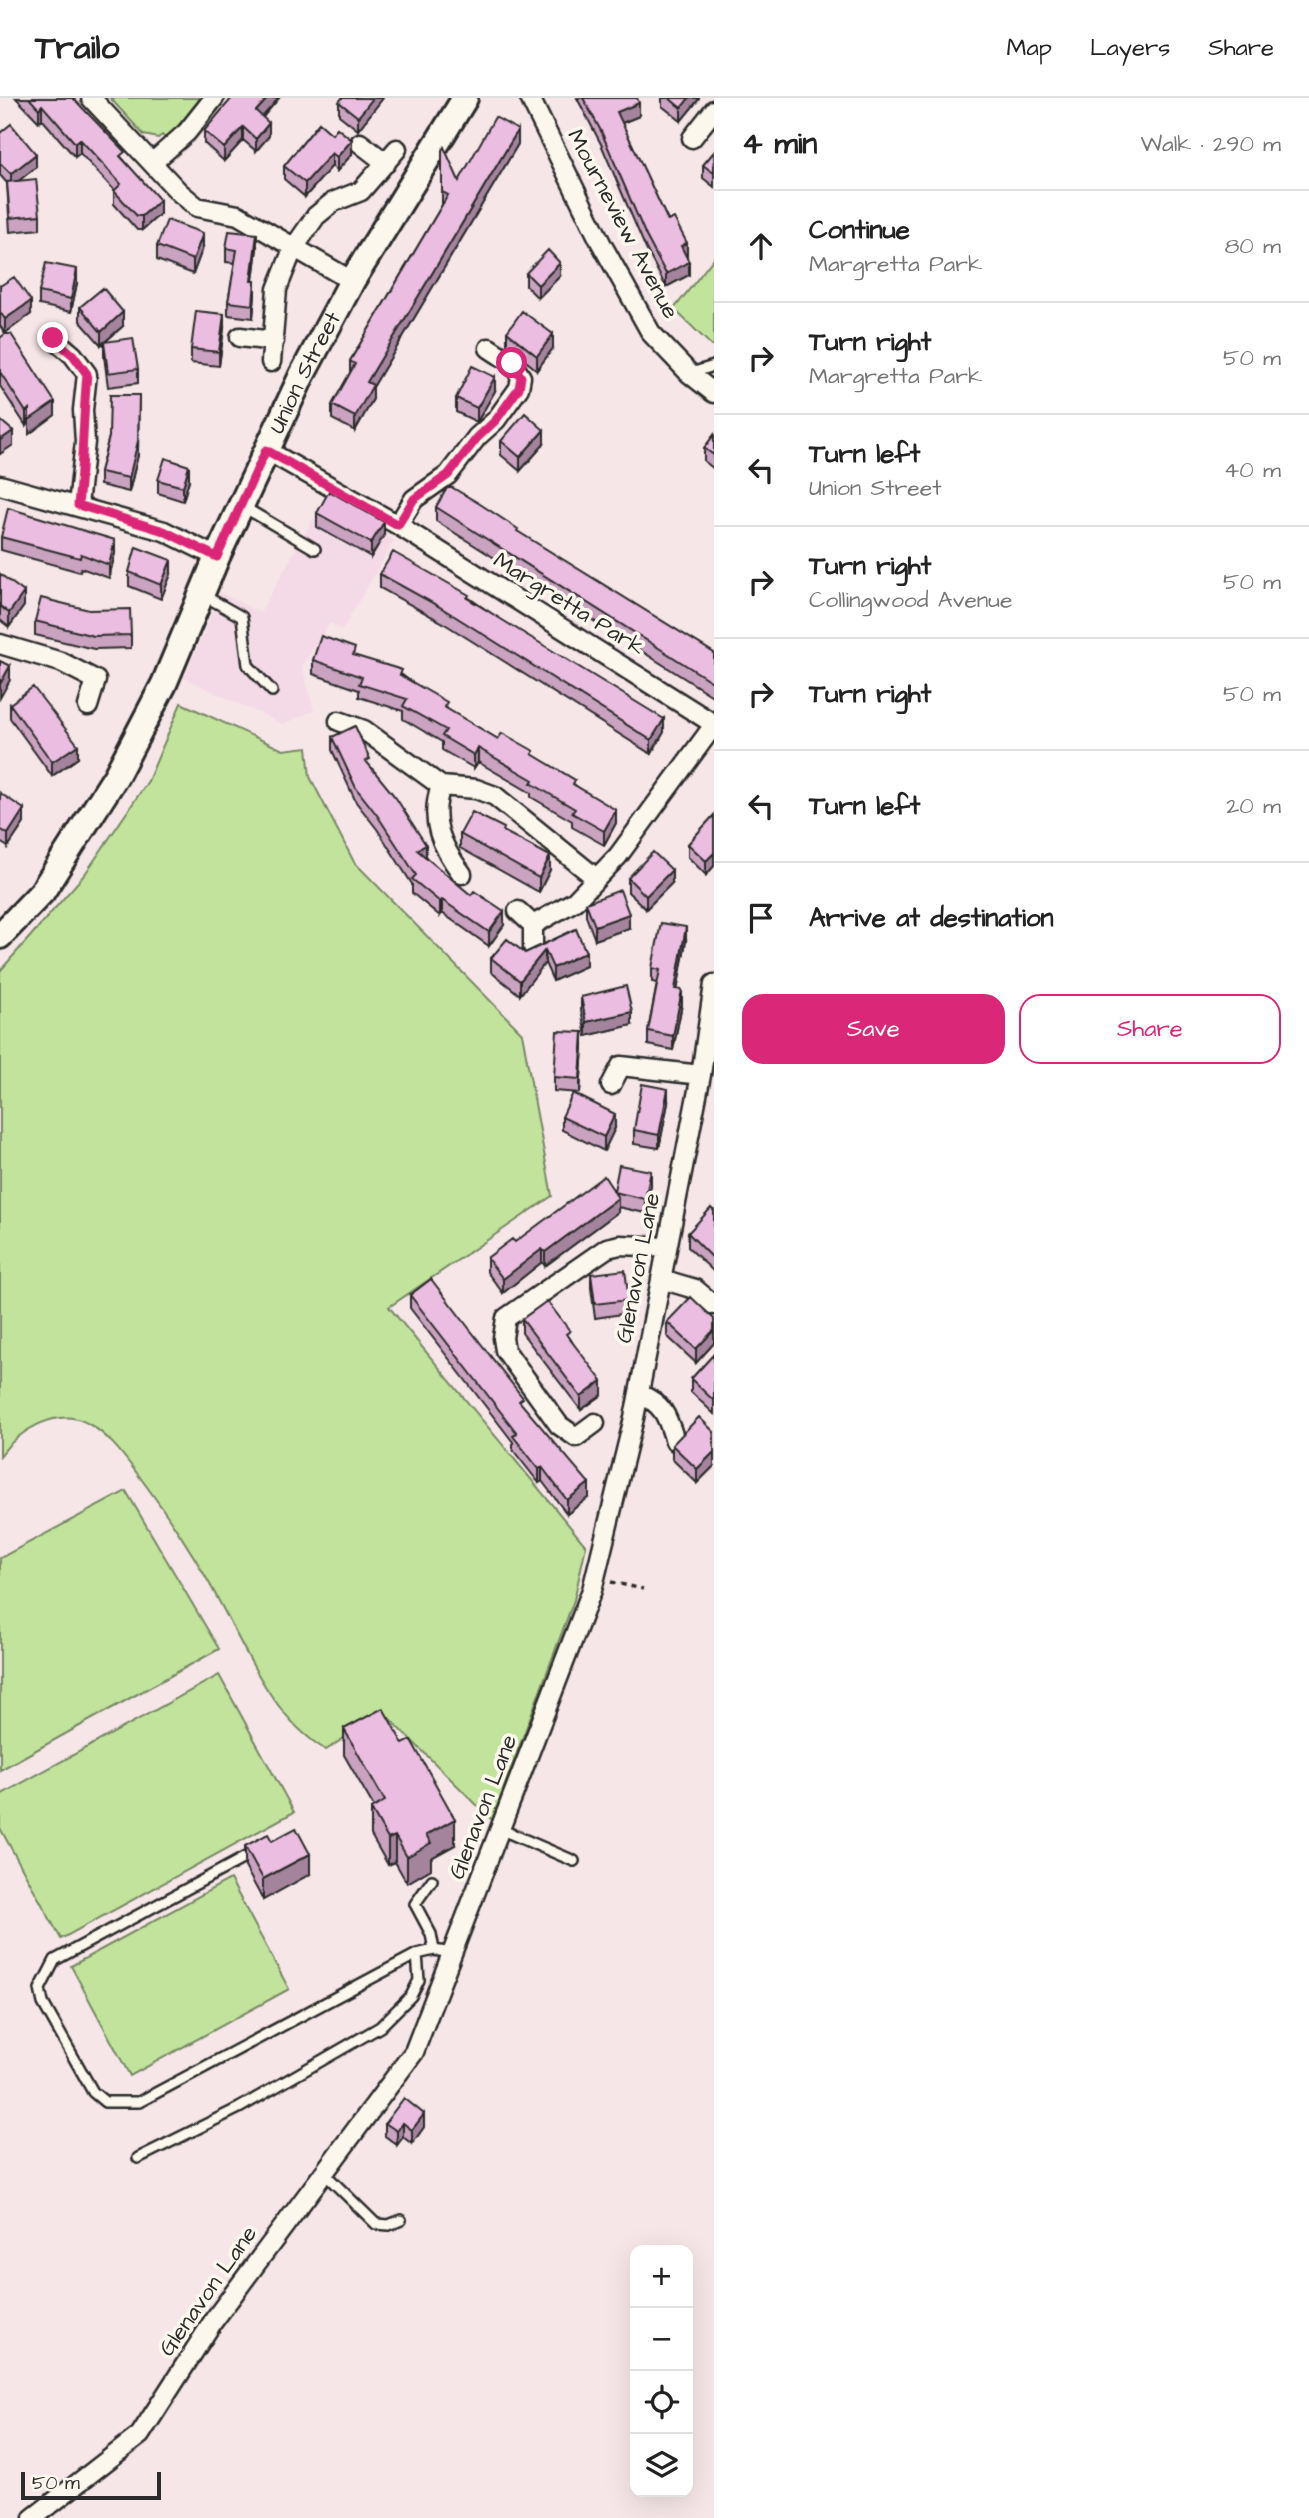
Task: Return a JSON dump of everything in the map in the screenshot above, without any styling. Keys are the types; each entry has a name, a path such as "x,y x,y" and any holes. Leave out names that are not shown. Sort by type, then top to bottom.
{"street":[{"path":"91,98 179,192 197,207 237,215 352,281"},
{"path":"152,163 187,132 214,98"},
{"name":"Union Street","path":"0,936 42,892 116,776 164,684 217,557 266,450 352,281 465,98"},
{"name":"Mourneview Avenue","path":"530,98 601,243 651,333 690,374 714,393"},
{"path":"692,138 714,110"},
{"path":"271,362 277,289 293,249 316,216 333,202 361,191 391,156 360,143"},
{"path":"240,337 274,341"},
{"path":"53,338 73,355 87,374 83,410 85,442 78,505"},
{"path":"398,525 414,499 448,475 477,438 496,420 519,388 521,377 512,363 489,348"},
{"name":"Margretta Park","path":"266,450 398,525 714,724"},
{"path":"0,485 164,531 217,557"},
{"path":"0,644 61,662 96,680 88,706"},
{"path":"339,722 364,730 441,786 476,789 495,796 596,878"},
{"path":"533,925 575,901 618,856 714,724"},
{"path":"441,786 435,804 440,840 462,874"},
{"path":"518,911 533,925 533,947"},
{"name":"Glenavon Lane","path":"33,2518 140,2435 214,2320 414,2052 596,1576 639,1394 713,1014 714,985"},
{"path":"611,1085 621,1066 701,1075"},
{"path":"595,1423 576,1437 559,1425 505,1350 503,1338 506,1318 607,1248 621,1245 667,1247"},
{"path":"661,1279 695,1289 714,1305"},
{"path":"639,1394 656,1400 675,1441"}],"lane":[{"path":"690,374 714,366"},
{"path":"241,505 315,549"},
{"path":"201,594 242,617 248,664 272,691"},
{"path":"500,1829 574,1861"},
{"path":"262,1847 55,1960 40,1989 43,2004 93,2092 105,2102 139,2102 417,1954 434,1950 453,1953"},
{"path":"432,1880 415,1904 431,1934 434,1950"},
{"path":"138,2158 239,2108 380,2026 411,1996 419,1980 417,1954"},
{"path":"324,2173 376,2224 389,2225 401,2220"}],"path":[{"path":"596,1576 643,1589"}],"shaded area":[{"path":"324,499 394,541 342,630 330,623 302,666 314,711 282,724 184,678 221,593 260,613"}],"green space":[{"path":"110,98 204,98 166,139 162,135 158,138 144,135"},
{"path":"714,258 714,348 674,309"},
{"path":"181,703 283,750 307,747 310,777 354,862 522,1033 552,1196 389,1307 586,1546 574,1600 492,1820 383,1712 326,1750 307,1736 276,1702 263,1683 211,1585 173,1524 124,1456 95,1428 75,1419 51,1420 17,1438 0,1456 0,971 85,874 148,781"},
{"path":"126,1491 219,1649 0,1770 0,1558"},
{"path":"219,1675 294,1812 61,1939 0,1828 0,1795"},
{"path":"230,1879 289,1989 130,2076 71,1966"}],"building":[{"path":"29,98 73,98 125,152 120,156 160,200 142,216 137,216 114,191 121,184 80,139 75,143 42,105 39,109"},
{"path":"232,98 268,98 256,111 269,123 256,139 243,127 224,148 204,131"},
{"path":"342,98 373,98 358,117 339,102"},
{"path":"583,98 637,98 639,103 617,112 668,221 674,218 687,243 681,246 689,262 666,274 646,236 601,131"},
{"path":"669,98 689,98 681,108"},
{"path":"495,117 518,130 367,382 373,385 355,417 332,405 355,364 350,361 448,195 442,192 442,150 444,147 459,181"},
{"path":"319,123 332,134 337,128 352,140 337,157 332,153 305,183 284,166"},
{"path":"11,124 36,154 11,174 0,163 0,133"},
{"path":"714,152 714,173 703,165"},
{"path":"36,179 40,215 10,218 7,182"},
{"path":"167,220 203,233 193,260 157,246"},
{"path":"229,231 257,234 251,281 255,281 253,305 228,302 237,250 226,248"},
{"path":"548,250 560,263 538,285 526,273"},
{"path":"46,263 77,269 71,299 39,292"},
{"path":"14,277 31,301 5,319 0,312 0,286"},
{"path":"103,288 123,312 101,332 80,307"},
{"path":"196,311 224,314 219,352 191,349"},
{"path":"522,311 553,334 537,356 507,332"},
{"path":"11,334 55,402 29,420 29,409 26,412 0,372 0,338"},
{"path":"133,338 138,369 108,373 104,342"},
{"path":"472,366 495,377 477,408 456,398"},
{"path":"110,395 139,395 138,441 129,478 100,472 109,437"},
{"path":"525,413 544,430 520,457 501,441"},
{"path":"0,420 13,431 0,440"},
{"path":"714,435 714,455 704,448"},
{"path":"165,458 189,466 183,487 158,480"},
{"path":"447,488 453,488 480,504 518,529 517,531 714,653 714,683 436,507"},
{"path":"329,491 384,522 371,543 317,513"},
{"path":"8,508 115,540 109,565 81,554 80,558 1,537"},
{"path":"136,547 171,560 161,585 129,572"},
{"path":"393,552 469,595 467,598 664,719 651,740 440,607 380,574"},
{"path":"0,574 24,592 9,613 0,606"},
{"path":"41,598 89,610 130,609 131,635 94,636 35,621"},
{"path":"321,636 355,648 353,655 402,670 400,675 447,702 444,707 498,739 502,733 534,751 532,754 575,780 573,784 616,810 604,831 572,813 575,809 531,783 533,780 478,748 474,755 442,736 446,730 403,706 407,699 359,684 362,677 313,660"},
{"path":"0,661 10,666 0,684"},
{"path":"33,687 78,745 52,762 10,704"},
{"path":"355,726 370,759 366,761 396,798 426,845 417,850 471,895 474,891 504,911 489,932 442,900 440,902 412,879 416,875 356,788 332,737"},
{"path":"0,793 24,809 8,834 0,829"},
{"path":"472,812 550,856 539,878 460,834"},
{"path":"714,815 714,853 706,861 688,844"},
{"path":"653,852 672,870 646,896 628,878"},
{"path":"620,890 629,914 595,926 586,903"},
{"path":"661,923 686,927 675,989 682,990 673,1036 648,1031 660,970 652,968"},
{"path":"576,929 586,952 553,968 545,950 520,981 491,958 507,939 525,953"},
{"path":"626,986 632,1012 586,1022 581,997"},
{"path":"557,1031 583,1032 580,1079 554,1077"},
{"path":"642,1084 668,1089 659,1135 634,1130"},
{"path":"573,1093 615,1114 604,1137 562,1117"},
{"path":"619,1165 651,1171 645,1199 614,1192 618,1198 545,1252 542,1249 503,1279 487,1258 512,1239 515,1242 604,1176 614,1191"},
{"path":"711,1208 714,1211 714,1259 688,1233"},
{"path":"625,1270 629,1300 595,1304 591,1274"},
{"path":"431,1279 523,1398 519,1401 589,1483 567,1500 542,1467 539,1469 513,1436 517,1433 410,1295"},
{"path":"691,1297 714,1319 714,1330 696,1349 667,1322"},
{"path":"547,1301 570,1331 566,1334 602,1381 581,1397 522,1319"},
{"path":"714,1354 714,1401 691,1379"},
{"path":"699,1417 714,1432 714,1452 697,1469 672,1445"},
{"path":"383,1708 403,1744 411,1740 455,1819 426,1835 431,1843 407,1857 395,1836 388,1839 371,1809 385,1801 344,1729"},
{"path":"296,1828 310,1854 263,1879 245,1846 268,1834 272,1841"},
{"path":"404,2098 424,2114 412,2130 403,2123 397,2131 385,2123"}],"route":[{"path":"53,338 73,355 87,374 83,410 85,442 78,505 164,531 217,557 266,450 398,525 414,499 448,475 477,438 496,420 519,388 521,377 512,363"}]}
